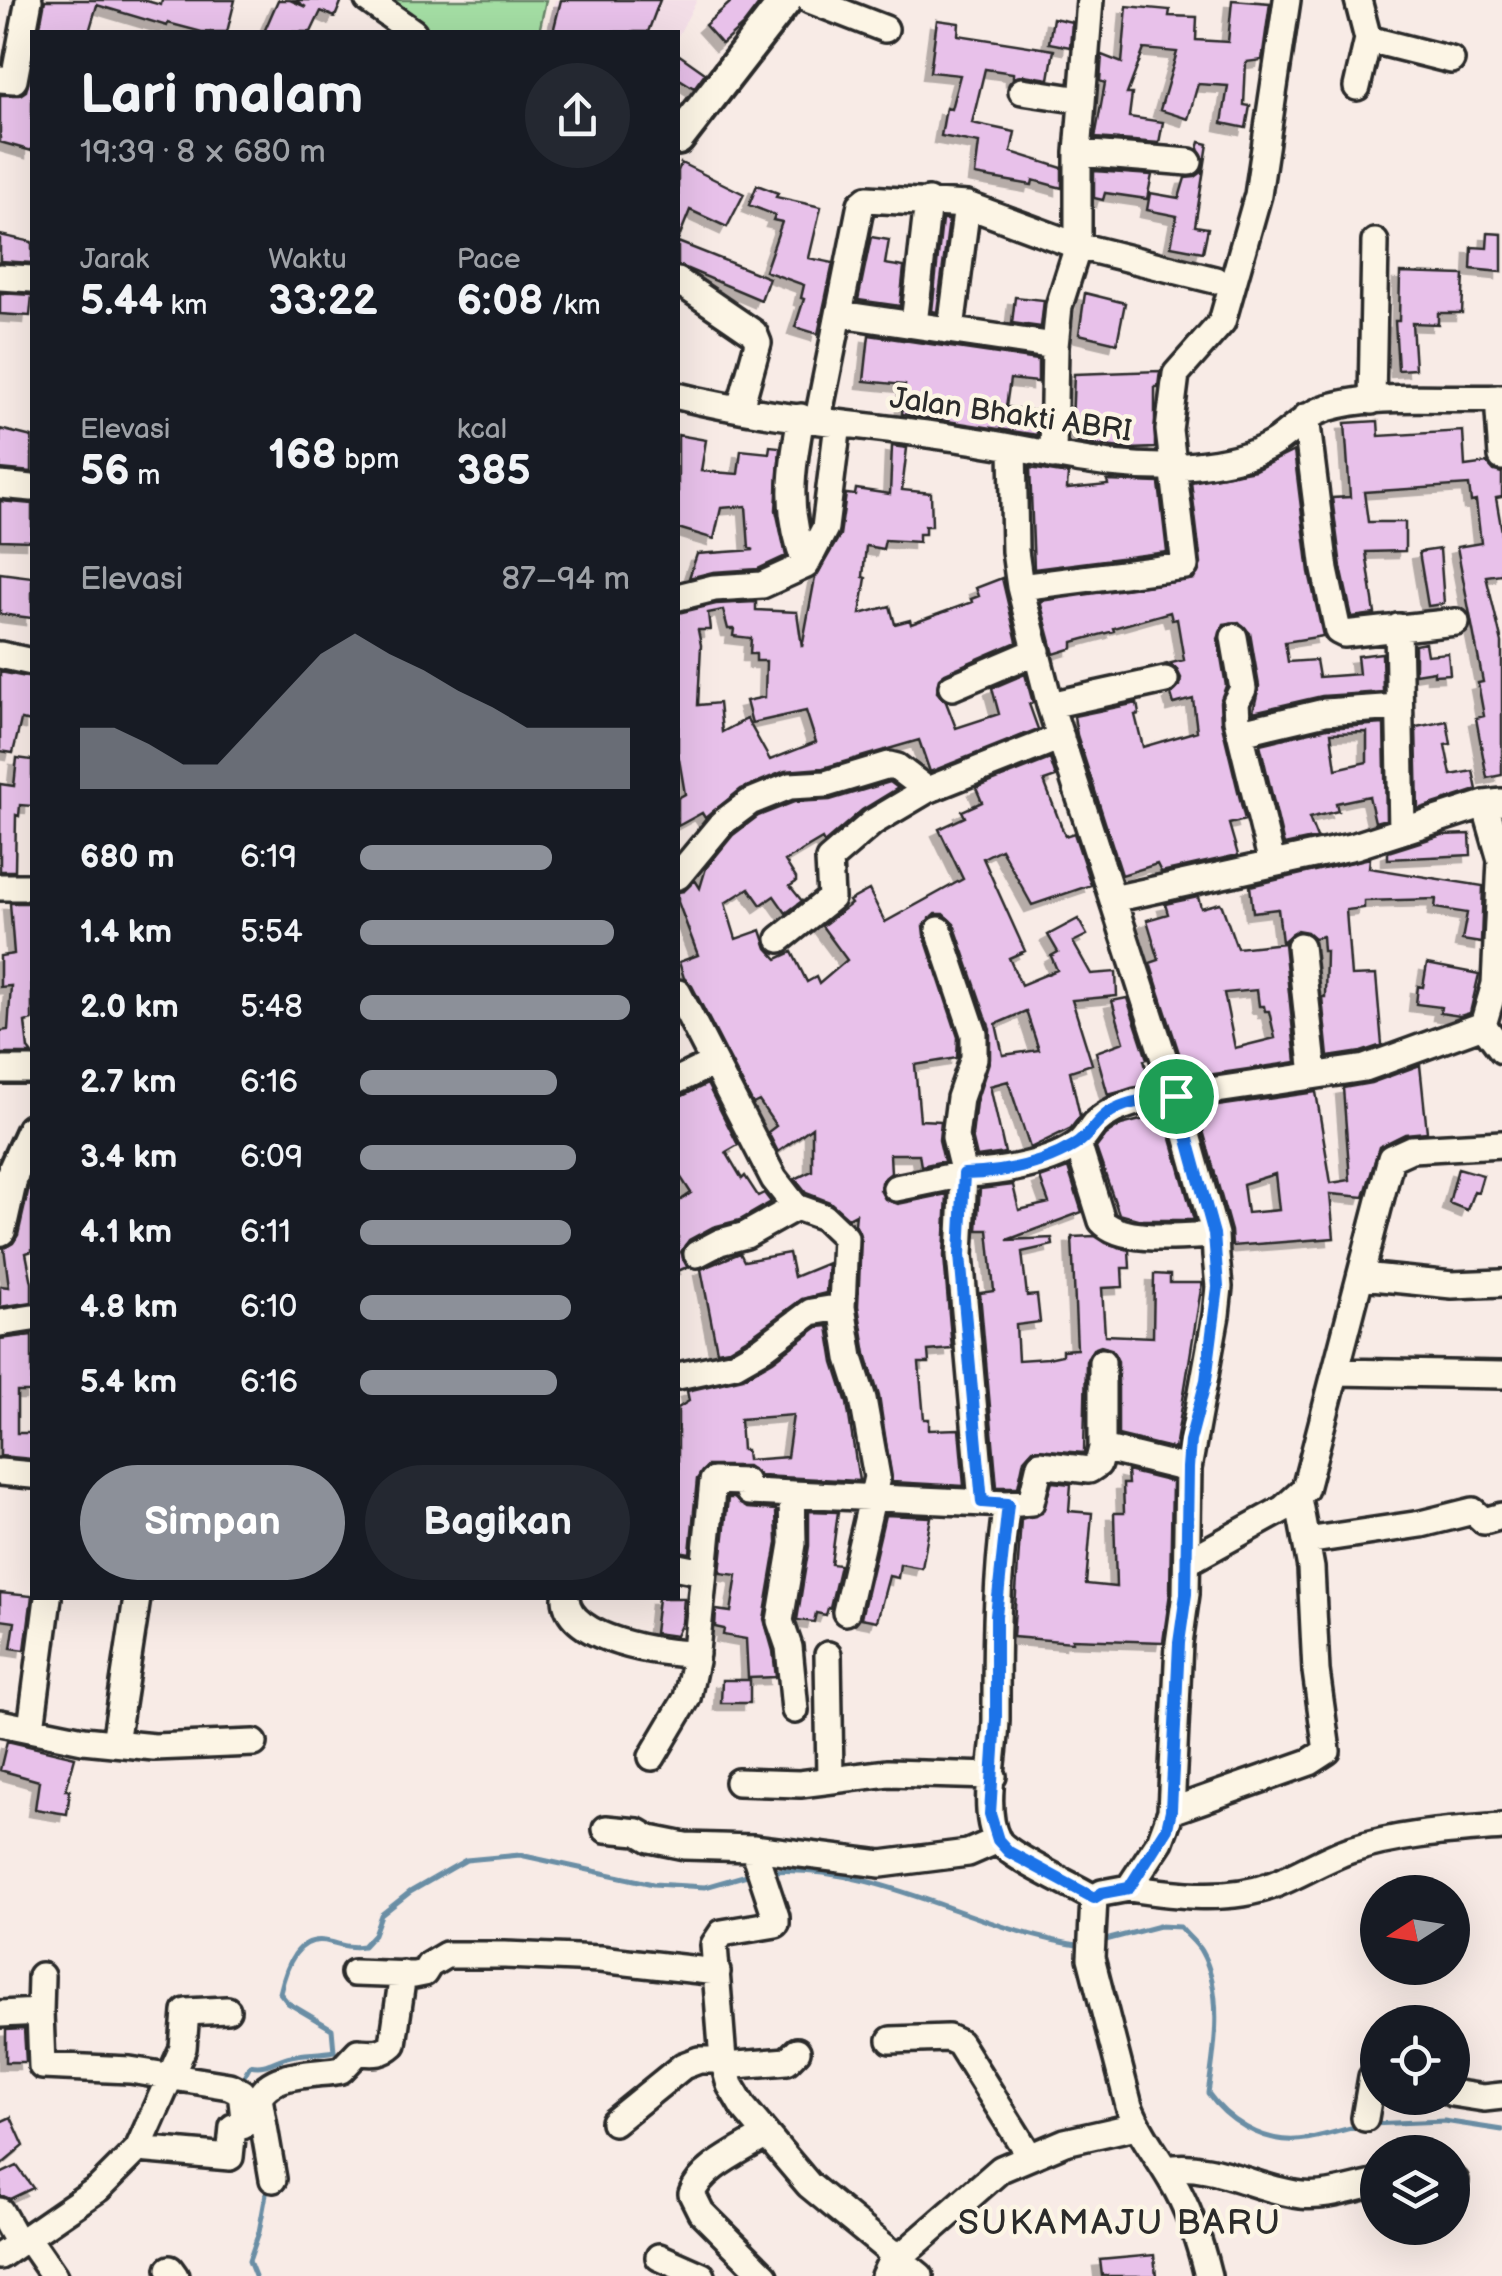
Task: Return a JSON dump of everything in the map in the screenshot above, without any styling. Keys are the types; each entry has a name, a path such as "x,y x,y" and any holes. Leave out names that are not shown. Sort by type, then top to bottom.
{"main road":[{"path":"680,136 786,0"},
{"path":"0,1230 7,1173 30,1133"}],"street":[{"path":"16,81 29,0"},
{"path":"368,0 411,30"},
{"path":"810,0 885,29"},
{"path":"1052,456 1059,306 1078,246 1078,153 1090,0"},
{"path":"1020,587 1185,566 1169,430 1176,374 1222,322 1258,195 1287,0"},
{"path":"1358,0 1368,40 1358,87"},
{"path":"1368,40 1451,60"},
{"path":"1022,91 1081,100"},
{"path":"1078,153 1189,162"},
{"path":"806,565 790,516 791,484 819,420 861,204 874,197 967,205 1078,246 1215,280"},
{"path":"914,324 928,202"},
{"path":"950,328 967,205"},
{"path":"1372,401 1375,242"},
{"path":"0,278 30,278"},
{"path":"680,282 754,332 758,343 740,408"},
{"path":"840,314 1055,346"},
{"name":"Jalan Bhakti ABRI","path":"680,396 960,438 1052,456 1120,465 1171,466 1245,455 1274,444 1306,417 1328,407 1372,401 1500,398"},
{"path":"1500,398 1502,457"},
{"path":"1306,417 1325,570 1338,631 1344,634 1456,622"},
{"path":"680,596 714,588 762,585 806,565 826,528 819,420"},
{"path":"1014,448 1015,552 1036,652 1176,1096 1214,1234 1216,1315 1188,1468 1187,1562 1171,1810 1167,1828 1129,1888"},
{"path":"0,485 30,488"},
{"path":"1398,627 1402,830"},
{"path":"1234,636 1243,688 1236,702 1272,864"},
{"path":"952,687 1036,652"},
{"path":"0,655 30,662"},
{"path":"1050,704 1166,680"},
{"path":"1241,732 1325,712 1398,707"},
{"path":"780,940 831,898 829,860 873,822 927,790 1060,737"},
{"path":"680,874 722,822 750,802 790,786 826,784 889,765 927,790"},
{"path":"896,1188 1024,1167 1078,1144 1114,1110 1176,1096 1365,1068 1483,1025 1499,983 1501,860 1494,803 1356,846 1114,899"},
{"path":"0,887 30,887"},
{"path":"939,930 974,1034 974,1058 960,1098 954,1137 964,1174 960,1255 995,1503 990,1814 998,1840 1009,1852 1094,1898"},
{"path":"1300,946 1314,1075"},
{"path":"680,997 774,1179 796,1207 824,1217 844,1237 842,1306 877,1477 846,1612"},
{"path":"1483,1025 1502,1050"},
{"path":"680,1079 713,1063"},
{"path":"0,1070 30,1070"},
{"path":"1078,1144 1107,1227 1148,1237 1214,1234"},
{"path":"1187,1562 1283,1510 1305,1490 1391,1158 1411,1149 1502,1144"},
{"path":"697,1254 746,1235 796,1207"},
{"path":"1362,1276 1452,1285 1502,1283"},
{"path":"680,1368 735,1364 811,1312 842,1306"},
{"path":"0,1323 30,1318"},
{"path":"652,1757 687,1698 696,1654 690,1569 713,1481 745,1482 749,1492 762,1495 1032,1501 1040,1464 1093,1470 1098,1464 1102,1448 1102,1362"},
{"path":"1337,1372 1502,1376"},
{"path":"1102,1448 1188,1468"},
{"path":"0,1472 30,1474"},
{"path":"792,1494 793,1544 780,1620 789,1647 795,1710"},
{"path":"1171,1810 1298,1767 1326,1753 1328,1744 1316,1671 1311,1568 1298,1498"},
{"path":"1306,1542 1421,1524 1474,1511 1482,1520 1502,1516"},
{"path":"32,1728 48,1600"},
{"path":"115,1743 137,1600"},
{"path":"566,1600 568,1611 576,1621 604,1636 660,1653 696,1654"},
{"path":"828,1655 830,1779"},
{"path":"0,1723 115,1743 171,1747 254,1743"},
{"path":"738,1782 800,1784 888,1773 993,1776"},
{"path":"1094,1898 1129,1888 1177,1895 1247,1893 1348,1851 1396,1838 1502,1827"},
{"path":"606,1829 638,1832 650,1839 685,1846 881,1864 968,1853 998,1840"},
{"path":"755,1854 776,1924 722,1934 714,1945 724,2063 730,2085 766,2135 831,2206 893,2262 920,2276"},
{"path":"1094,1898 1091,1958 1136,2126 1192,2220 1208,2276"},
{"path":"354,1973 424,1972 446,1955 600,1959 716,1972"},
{"path":"273,2179 259,2098 262,2091 269,2085 308,2074 341,2070 358,2052 378,2054 386,2050 393,2044 404,1974"},
{"path":"41,1976 42,2066 130,2070 229,2086 240,2092 244,2118 242,2126 233,2127 230,2158 138,2149"},
{"path":"15,2245 99,2188 138,2149 183,2048 186,2012 227,2010"},
{"path":"0,2014 40,2012"},
{"path":"891,2040 948,2038 959,2043 1030,2155"},
{"path":"614,2122 683,2066 699,2060 787,2061 797,2052"},
{"path":"1470,2096 1502,2096"},
{"path":"893,2262 1001,2169 1065,2142 1136,2126"},
{"path":"765,2276 701,2212 692,2194 708,2172 766,2135"},
{"path":"1164,2170 1183,2166 1209,2168 1297,2194 1317,2196 1360,2187"},
{"path":"0,2211 15,2245 54,2276"},
{"path":"659,2257 702,2276"}],"shaded area":[{"path":"555,0 697,0 680,32 548,30"}],"green space":[{"path":"387,0 546,0 539,30 423,30"}],"building":[{"path":"45,0 143,0 161,5 162,0 235,0 228,30 194,30 168,23 167,26 97,5 90,30 39,30"},
{"path":"278,0 306,7 295,0 342,0 335,17 321,11 312,30 265,30"},
{"path":"561,0 660,0 649,30 554,30"},
{"path":"733,0 762,0 722,44 705,25"},
{"path":"1232,0 1270,3 1262,60 1246,62 1244,105 1250,106 1246,128 1222,123 1228,86 1198,84 1188,119 1160,110 1177,52 1144,49 1127,94 1132,94 1129,117 1163,122 1159,143 1095,138 1105,83 1100,81 1102,55 1122,63 1127,6 1170,10 1169,16 1197,17 1196,40 1228,42"},
{"path":"1053,18 1072,22 1070,47 1049,43"},
{"path":"937,20 959,23 958,35 1054,50 1049,79 1024,75 1013,78 1013,73 985,69 972,123 1015,132 1011,152 1062,168 1062,188 1033,180 1032,185 975,175 979,143 941,136 946,108 951,109 960,75 930,72"},
{"path":"680,55 705,73 694,88 680,79"},
{"path":"30,77 30,150 0,142 0,95 20,95 26,91"},
{"path":"1200,142 1208,144 1195,226 1208,228 1203,252 1171,246 1177,216 1147,210 1150,193 1179,198 1185,178 1202,172 1205,162 1198,149"},
{"path":"680,166 744,194 727,227 690,210 680,235"},
{"path":"1094,171 1152,175 1147,199 1105,193 1103,200 1094,198"},
{"path":"757,185 778,193 776,197 821,207 809,258 833,263 818,334 795,327 804,285 765,271 782,222 773,220 775,215 749,205"},
{"path":"942,220 949,220 937,312 932,311"},
{"path":"1488,233 1502,234 1502,272 1471,269 1472,247 1487,248"},
{"path":"0,235 30,242 30,263 0,261"},
{"path":"871,237 889,240 885,264 904,267 900,306 858,300"},
{"path":"680,243 769,278 761,300 680,266"},
{"path":"1400,273 1464,275 1462,313 1438,313 1438,324 1412,323 1415,369 1398,370 1395,321 1399,321"},
{"path":"0,293 30,295 30,316 0,314"},
{"path":"1085,293 1125,303 1117,343 1079,334"},
{"path":"1015,297 1044,300 1041,327 1012,323"},
{"path":"869,335 1038,360 1038,382 1010,379 1006,407 1038,411 1037,435 902,414 905,385 864,381"},
{"path":"1160,371 1155,387 1155,448 1078,443 1078,424 1072,425 1074,374"},
{"path":"1378,421 1379,436 1463,431 1465,466 1487,463 1502,473 1502,497 1496,498 1502,532 1502,574 1486,576 1502,643 1502,775 1487,778 1476,718 1484,716 1478,683 1483,682 1457,547 1481,543 1476,501 1471,502 1469,485 1364,492 1368,522 1405,522 1405,551 1366,552 1375,614 1352,617 1332,498 1350,497 1345,423"},
{"path":"0,429 30,436 30,472 0,469"},
{"path":"680,435 706,440 701,471 738,474 741,450 769,453 770,446 780,447 776,510 786,556 758,569 689,578 697,554 754,550 749,548 746,506 721,508 714,539 680,529"},
{"path":"892,446 907,448 902,490 931,493 932,526 925,526 919,542 885,540 883,549 866,546 860,614 890,606 895,624 910,620 911,624 972,602 979,596 976,588 1002,578 1017,642 945,673 939,678 937,692 946,702 956,728 999,714 992,688 1025,674 1033,703 1029,704 1038,729 930,772 919,740 823,768 785,771 741,789 705,818 702,813 680,825 680,797 685,794 680,765 680,613 716,604 756,602 756,610 797,612 802,647 815,578 840,535 846,494 855,495 856,489 890,494","holes":["723,610 728,629 734,629 733,636 751,638 750,654 756,654 756,661 766,661 765,697 746,701 752,723 806,711 816,742 770,760 747,719 722,732 719,703 698,705 698,630 710,630 708,613"]},
{"path":"1294,451 1309,572 1323,636 1285,642 1288,662 1316,660 1319,677 1359,674 1357,656 1382,653 1383,692 1322,696 1253,712 1259,686 1250,633 1239,622 1224,624 1218,639 1226,686 1220,702 1221,721 1245,820 1229,824 1238,855 1161,872 1157,864 1122,875 1074,716 1137,703 1139,714 1135,715 1143,747 1197,731 1193,699 1174,704 1171,694 1180,686 1181,678 1176,668 1167,664 1184,660 1177,619 1172,620 1170,612 1113,628 1114,631 1073,642 1073,648 1054,654 1040,601 1194,579 1201,564 1191,482 1255,470"},
{"path":"1030,468 1068,474 1067,489 1108,485 1107,481 1159,483 1167,552 1034,569"},
{"path":"0,501 30,504 30,541 0,540"},
{"path":"1440,549 1444,604 1428,606 1419,552"},
{"path":"0,573 30,577 30,618 0,614"},
{"path":"1425,643 1427,655 1448,653 1450,674 1415,674 1415,645"},
{"path":"0,672 30,678 30,722 21,720 13,753 0,751"},
{"path":"1447,721 1451,744 1445,745 1451,775 1473,771 1477,790 1418,809 1416,727"},
{"path":"1384,724 1386,819 1375,822 1369,796 1336,803 1338,811 1309,818 1317,838 1284,845 1260,744 1327,728","holes":["1367,732 1367,762 1336,769 1331,733"]},
{"path":"17,758 30,760 30,806 20,805 19,816 16,815 15,871 0,871 0,784 14,786"},
{"path":"1050,759 1056,777 1044,781 1065,836 1074,833 1091,885 1032,905 1001,849 983,858 1025,951 1009,958 1021,985 1057,970 1051,956 1058,952 1048,935 1078,919 1087,935 1073,942 1091,974 1116,972 1117,996 1072,1000 1092,1064 1070,1071 1080,1116 1071,1128 1030,1148 1008,1081 990,1086 1005,1153 977,1157 972,1136 976,1102 990,1059 990,1029 954,924 943,914 935,914 923,926 958,1037 957,1058 915,1065 920,1120 941,1121 939,1140 944,1161 921,1166 919,1154 890,1154 891,1173 881,1182 880,1190 885,1199 898,1204 947,1194 944,1256 952,1349 928,1351 929,1363 919,1363 924,1419 929,1419 929,1430 959,1429 964,1486 892,1482 879,1396 866,1354 858,1306 861,1238 855,1224 856,1214 848,1218 830,1202 806,1193 795,1179 812,1171 812,1127 778,1152 768,1132 776,1126 759,1101 753,1104 692,986 684,978 680,962 698,955 680,907 680,892 695,880 700,888 706,868 733,835 758,816 794,802 830,800 890,782 898,788 862,810 824,843 822,839 785,861 796,878 790,886 802,901 786,913 774,896 761,905 749,888 725,903 736,939 761,930 767,948 777,959 792,952 807,982 816,977 819,984 847,960 822,926 851,904 849,901 869,890 885,922 963,879 939,829 965,817 962,811 982,802 976,788","holes":["1026,1011 1039,1050 1003,1055 996,1024"]},
{"path":"1470,834 1471,855 1388,859 1388,852 1442,835"},
{"path":"1370,858 1369,868 1483,886 1481,943 1462,940 1467,913 1435,908 1436,899 1364,901 1364,908 1346,910 1351,976 1376,975 1382,1045 1328,1057 1322,997 1326,951 1322,936 1314,938 1297,930 1282,942 1278,909 1253,912 1250,886"},
{"path":"1198,897 1201,908 1220,903 1237,948 1284,943 1296,1062 1187,1078 1150,963 1159,960 1147,920 1168,914 1165,904","holes":["1257,990 1259,1006 1269,1011 1275,1038 1235,1048 1224,993"]},
{"path":"10,903 30,903 30,1021 25,1022 30,1054 0,1054 0,1031 8,1030 11,986 0,987 0,956 14,954"},
{"path":"1427,964 1479,974 1470,1013 1440,1013 1441,1007 1416,1004"},
{"path":"1127,998 1147,1059 1144,1060 1150,1084 1108,1095 1096,1052 1124,1042 1112,1001"},
{"path":"1420,1065 1427,1132 1405,1134 1379,1147 1364,1197 1330,1194 1334,1238 1232,1246 1197,1109 1316,1092 1331,1183 1350,1180 1343,1088 1371,1083","holes":["1275,1174 1279,1210 1247,1213 1243,1184"]},
{"path":"707,1084 738,1145 726,1152 742,1179 745,1176 758,1196 764,1193 771,1202 740,1220 713,1227 689,1240 681,1252 687,1267 680,1270 680,1201 691,1193 680,1176 680,1097"},
{"path":"1164,1114 1194,1220 1141,1220 1119,1214 1096,1148 1121,1125"},
{"path":"1068,1168 1082,1212 1007,1240 1052,1238 1053,1245 1022,1252 1027,1296 1037,1295 1040,1322 1016,1325 1018,1360 1048,1358 1062,1355 1062,1350 1077,1349 1072,1237 1095,1236 1129,1250 1130,1268 1122,1268 1123,1287 1102,1288 1105,1335 1153,1337 1154,1274 1170,1275 1170,1283 1202,1283 1175,1449 1118,1435 1118,1361 1111,1349 1101,1346 1093,1349 1086,1361 1084,1453 1033,1449 1024,1459 1018,1487 997,1487 980,1293 994,1291 988,1230 977,1230 980,1189 1013,1185 1019,1210 1049,1203 1040,1178"},
{"path":"1458,1168 1483,1175 1467,1210 1449,1203"},
{"path":"30,1183 30,1252 26,1253 30,1302 0,1307 0,1286 9,1287 4,1248 18,1235"},
{"path":"740,1253 744,1261 789,1253 794,1277 828,1263 826,1293 802,1299 754,1334 729,1349 717,1351 701,1269"},
{"path":"828,1326 834,1363 847,1403 859,1481 760,1476 747,1466 707,1466 697,1479 690,1553 680,1551 680,1407 689,1401 687,1391 743,1378 818,1327","holes":["793,1415 787,1457 747,1460 746,1450 742,1450 740,1419"]},
{"path":"30,1335 30,1392 17,1392 17,1433 30,1433 30,1459 0,1456 0,1339"},
{"path":"1127,1471 1172,1482 1170,1593 1163,1642 1072,1642 1013,1637 1021,1519 1042,1513 1052,1482 1071,1484 1069,1511 1092,1513 1086,1584 1116,1587 1114,1513 1124,1513 1123,1484 1128,1484"},
{"path":"728,1498 747,1508 776,1510 777,1543 764,1619 776,1677 748,1678 746,1639 723,1635 724,1629 715,1627 716,1610 731,1612 737,1575 720,1573"},
{"path":"809,1511 838,1512 831,1564 840,1565 830,1608 826,1615 816,1613 814,1622 797,1620 809,1546"},
{"path":"885,1515 931,1517 922,1568 900,1564 898,1578 889,1576 877,1621 861,1618"},
{"path":"0,1593 30,1596 25,1650 11,1648 15,1622 0,1620"},
{"path":"684,1598 682,1623 676,1636 654,1633 658,1600"},
{"path":"722,1680 750,1680 750,1703 721,1703"},
{"path":"7,1741 75,1757 66,1790 70,1790 67,1814 35,1809 39,1781 0,1770"},
{"path":"24,2029 26,2062 6,2062 6,2030"},
{"path":"11,2117 24,2146 0,2166 0,2122"},
{"path":"17,2166 33,2188 10,2199 0,2195 0,2174"},
{"path":"1154,2255 1156,2276 1102,2276 1100,2260"}],"waterway":[{"path":"245,2085 243,2078 250,2065 334,2051 332,2029 288,2003 280,1993 290,1963 301,1947 319,1941 363,1946 374,1934 381,1915 410,1892 466,1860 520,1855 653,1884 705,1887 754,1873"},
{"path":"770,1871 850,1878 1005,1927 1083,1946"},
{"path":"1098,1942 1159,1926 1180,1927 1199,1948 1208,1967 1215,2002 1208,2093 1235,2120 1258,2133 1283,2140 1312,2138 1360,2126"},
{"path":"1370,2124 1444,2121 1502,2130"},
{"path":"255,2276 249,2261 268,2183"}],"district":[{"name":"SUKAMAJU BARU","path":"1120,2222"}],"route":[{"path":"1176,1096 1214,1234 1218,1287 1206,1380 1190,1441 1186,1594 1179,1643 1171,1810 1160,1841 1129,1888 1110,1890 1094,1898 1009,1852 998,1840 990,1814 996,1718 996,1616 1008,1504 982,1502 960,1255 964,1174 1024,1167 1078,1144 1114,1110 1176,1096"}]}
